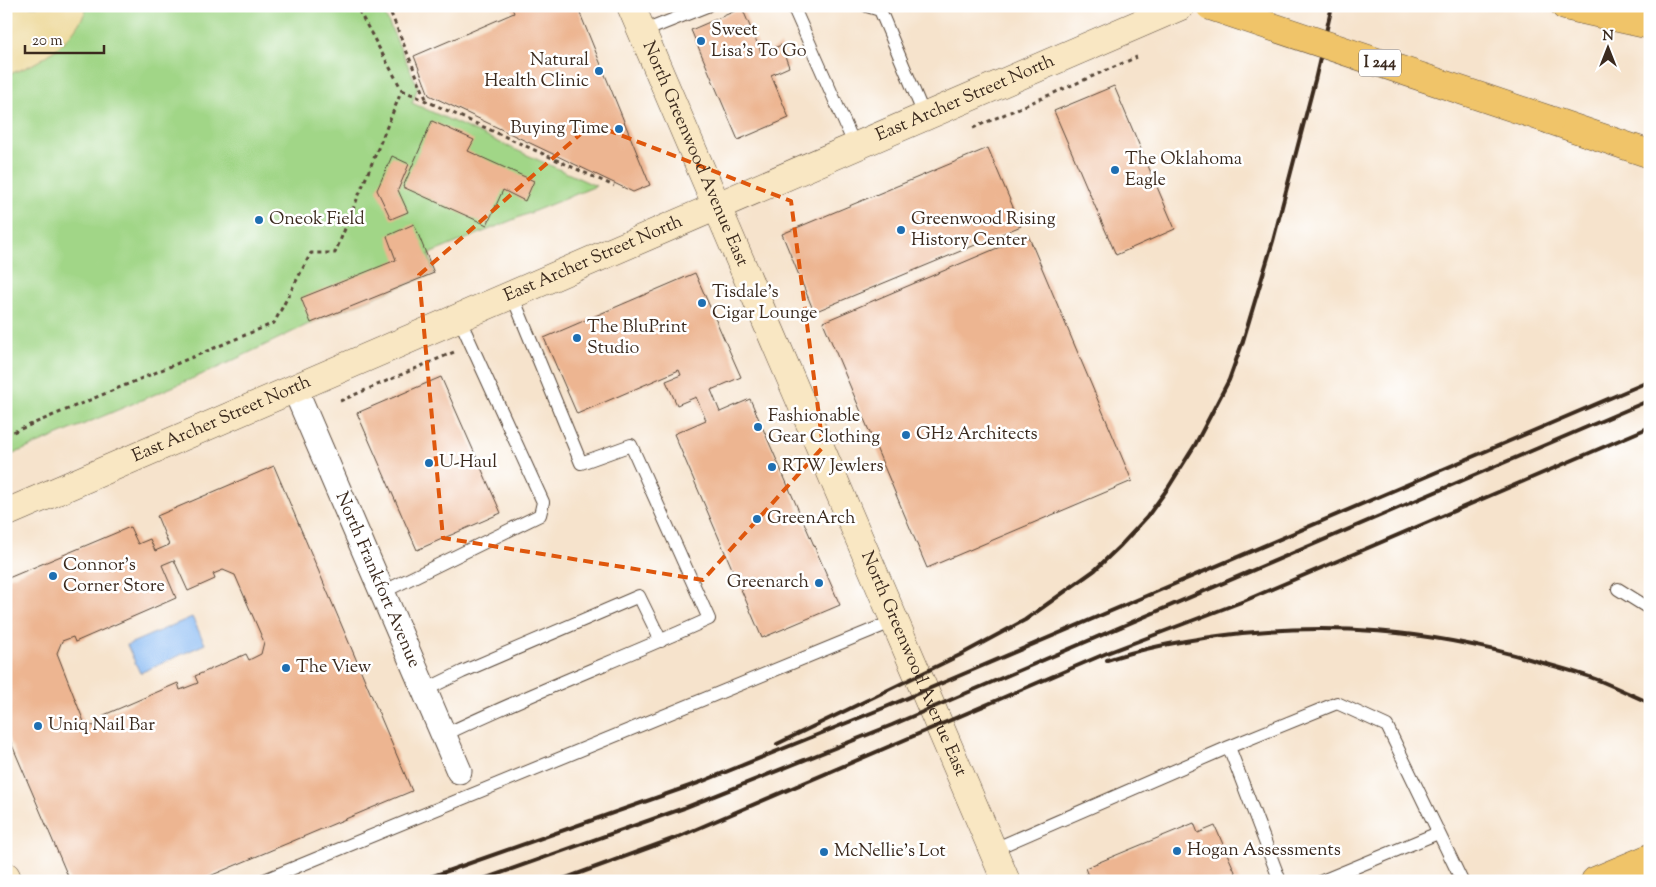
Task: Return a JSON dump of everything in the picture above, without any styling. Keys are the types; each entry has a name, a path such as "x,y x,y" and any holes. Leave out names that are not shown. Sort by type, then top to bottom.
{"main road":[{"name":"I 244","path":"1210,6 1650,154"},
{"path":"1565,6 1650,25"},
{"path":"1595,881 1650,858"}],"street":[{"name":"North Greenwood Avenue East","path":"631,6 1006,881"},
{"name":"East Archer Street North","path":"6,513 1181,6"},
{"name":"North Frankfort Avenue","path":"295,389 459,771"},
{"path":"6,876 8,881"}],"lane":[{"path":"642,32 707,6"},
{"path":"793,6 855,146"},
{"path":"867,6 880,10 925,117"},
{"path":"444,735 481,717 709,619 631,444 581,462 512,295"},
{"path":"383,592 540,515 543,502 459,318"},
{"path":"1618,589 1650,609"},
{"path":"425,690 471,668 638,596 661,641"},
{"path":"262,881 894,621"},
{"path":"992,850 1229,747 1337,703 1387,726 1462,881"},
{"path":"1229,747 1280,881"},
{"path":"1322,881 1438,832"}],"path":[{"path":"347,6 360,11 402,90 614,186"},
{"path":"388,6 427,101"},
{"path":"6,435 274,323 311,253 335,253 402,90"}],"highlighted area":[{"path":"592,124 791,201 823,447 703,580 443,538 419,275"}],"green space":[{"name":"Oneok Field","path":"6,6 381,6 418,87 412,103 596,186 429,254 434,273 311,323 215,369 6,457"}],"sand":[{"path":"6,6 88,6 74,30 55,50 32,65 6,75"}],"water":[{"path":"192,617 205,644 140,673 127,645"}],"building":[{"path":"511,6 577,6 650,185 633,192 429,95 414,56 514,13"},
{"path":"742,8 762,54 781,45 789,67 771,75 789,118 738,140 691,30"},
{"name":"The Oklahoma Eagle","path":"1114,86 1175,229 1116,255 1054,111"},
{"path":"432,121 474,140 468,151 534,181 525,201 503,190 487,225 403,187"},
{"name":"Greenwood Rising History Center","path":"988,148 1021,226 814,312 782,234"},
{"path":"392,156 409,164 398,190 408,212 391,219 377,190"},
{"path":"414,224 434,273 311,323 301,298 396,260 387,236"},
{"path":"1028,235 1132,481 927,568 823,322"},
{"name":"GreenArch","path":"695,273 741,377 711,390 720,412 750,399 840,605 762,638 674,434 706,420 696,397 677,405 666,381 681,375 679,370 577,414 544,338"},
{"name":"U-Haul","path":"441,377 501,513 417,550 357,413"},
{"name":"The View","path":"274,466 412,791 198,881 70,881 6,731 6,579 130,527 138,544 150,539 155,551 169,545 157,516","holes":["174,560 188,591 215,579 213,574 223,570 235,575 264,642 261,654 249,660 246,654 195,676 198,683 180,690 178,683 104,715 106,721 93,726 84,722 57,653 62,641 73,637 75,642 176,598 162,565"]},
{"name":"Hogan Assessments","path":"1194,823 1198,833 1215,826 1239,881 1090,881 1085,868"}],"railway":[{"path":"777,744 960,655 1025,620 1095,570 1147,517 1195,445 1229,380 1243,341 1273,241 1315,80 1332,6"},
{"path":"419,881 701,782 886,707 1650,381"},
{"path":"478,881 684,808 892,725 1650,400"},
{"path":"558,881 678,837 1107,653 1244,601 1650,427"},
{"path":"1107,660 1176,643 1259,631 1299,629 1378,631 1457,642 1496,650 1583,674 1650,703"}],"place":[{"name":"Sweet Lisa's To Go","path":"701,41"},
{"name":"Natural Health Clinic","path":"599,71"},
{"name":"Buying Time","path":"619,129"},
{"name":"The Oklahoma Eagle","path":"1115,170"},
{"name":"Oneok Field","path":"259,220"},
{"name":"Greenwood Rising History Center","path":"901,230"},
{"name":"Tisdale's Cigar Lounge","path":"702,303"},
{"name":"The BluPrint Studio","path":"577,338"},
{"name":"Fashionable Gear Clothing","path":"758,427"},
{"name":"GH2 Architects","path":"906,435"},
{"name":"U-Haul","path":"429,463"},
{"name":"RTW Jewlers","path":"772,467"},
{"name":"GreenArch","path":"757,519"},
{"name":"Connor's Corner Store","path":"53,576"},
{"name":"Greenarch","path":"819,583"},
{"name":"The View","path":"286,668"},
{"name":"Uniq Nail Bar","path":"38,726"},
{"name":"Hogan Assessments","path":"1177,851"},
{"name":"McNellie's Lot","path":"824,852"}]}
